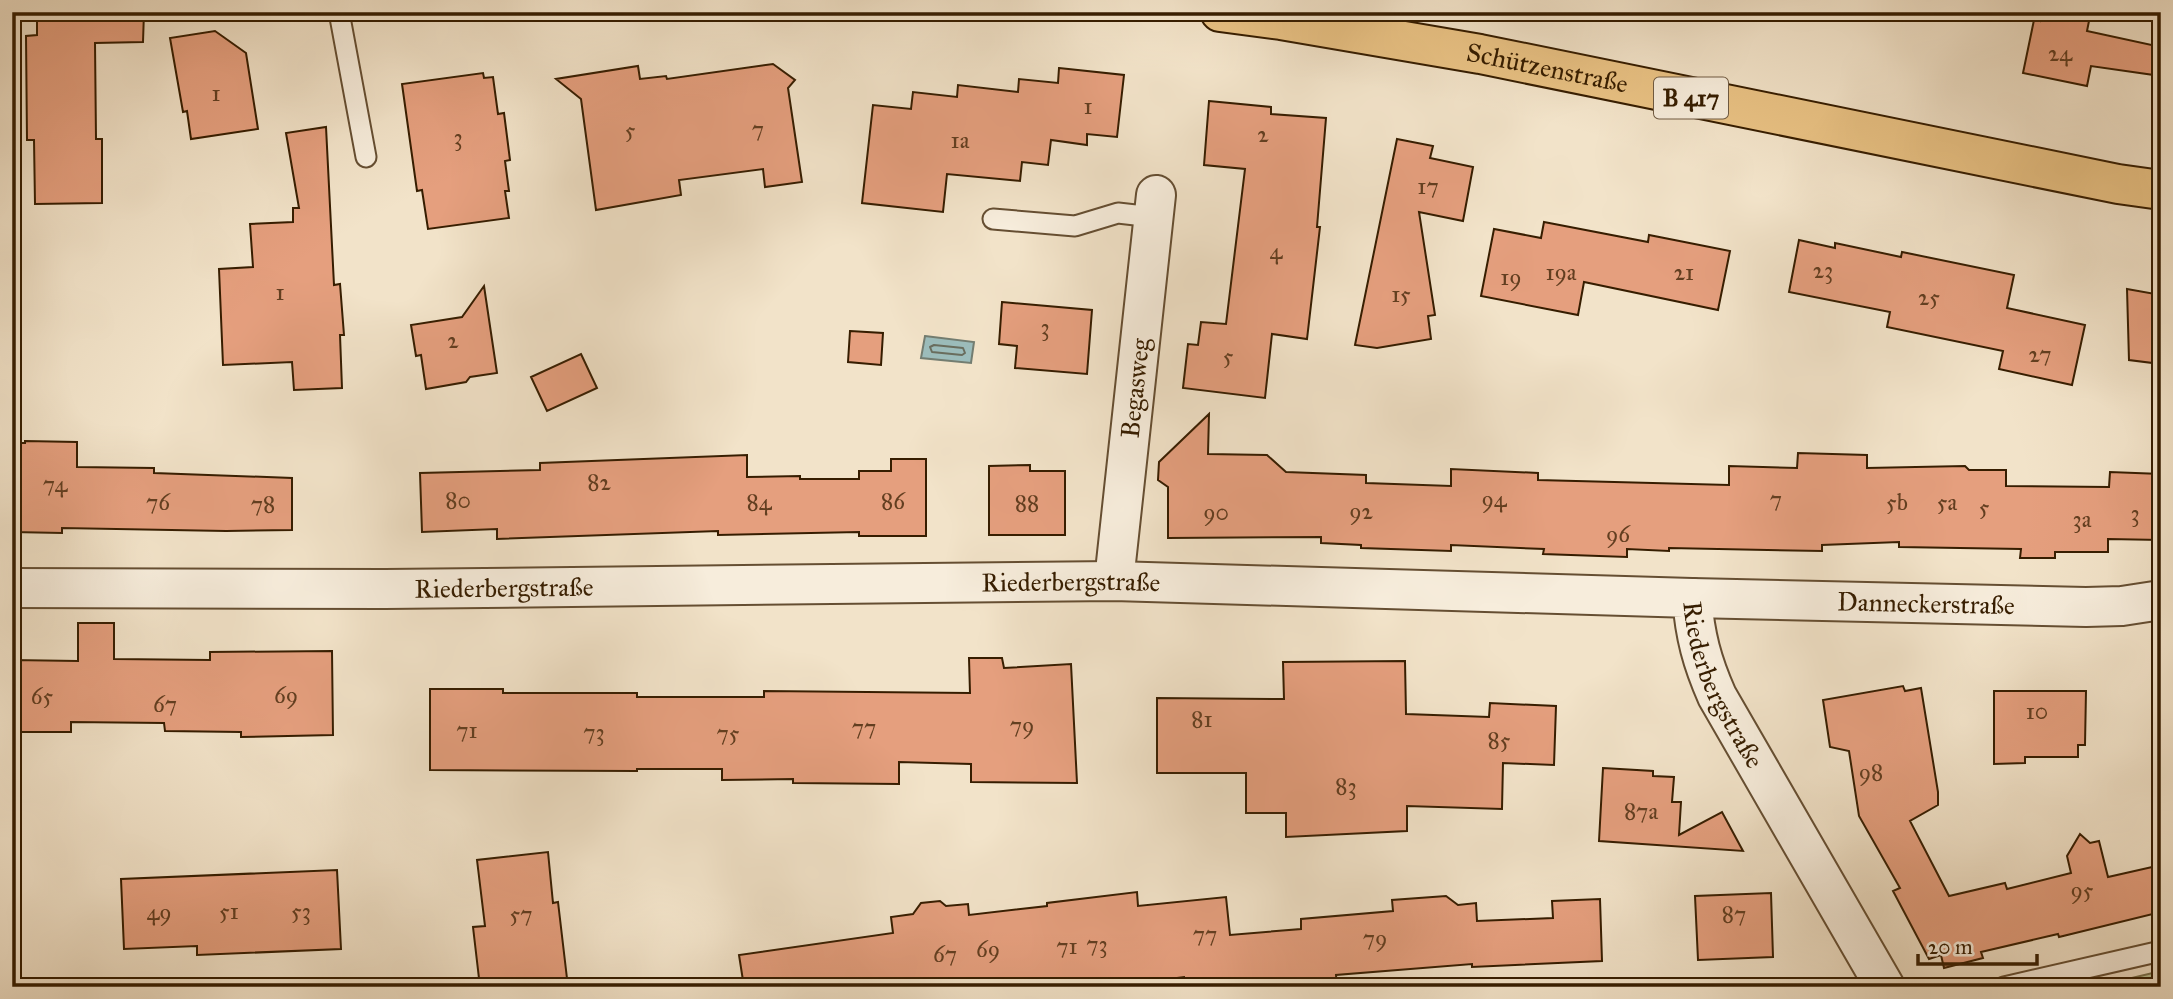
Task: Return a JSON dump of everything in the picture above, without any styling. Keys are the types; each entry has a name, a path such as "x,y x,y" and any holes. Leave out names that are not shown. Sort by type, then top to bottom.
{"main road":[{"name":"Schützenstraße","path":"1220,12 1479,54 2118,184 2161,190"}],"street":[{"name":"Begasweg","path":"1114,581 1154,206"},
{"name":"Riederbergstraße","path":"12,588 413,589 1114,581 1692,598 1694,631 1702,661 1717,696 1885,987"},
{"name":"Danneckerstraße","path":"1692,598 2086,607 2122,606 2161,600"}],"lane":[{"path":"339,12 366,157"},
{"path":"993,219 1075,226 1154,206"},
{"path":"2004,987 2161,951"}],"green space":[{"path":"2161,971 2161,987 2094,987"}],"water":[{"path":"925,336 974,342 971,363 921,358"}],"building":[{"path":"37,12 144,12 143,42 95,43 96,139 102,139 102,203 35,204 34,140 27,140 26,36 37,35"},
{"path":"2042,12 2089,21 2087,31 2161,47 2161,76 2091,66 2087,86 2023,73 2034,20 2040,21"},
{"path":"215,31 246,53 258,129 191,139 187,111 183,112 170,38"},
{"path":"773,64 795,80 788,88 802,182 765,187 763,169 679,180 681,195 596,210 581,99 556,79 638,66 640,79 666,76 667,79"},
{"path":"1059,68 1124,75 1117,137 1087,134 1087,145 1051,140 1048,165 1022,162 1020,181 947,174 943,212 862,203 873,105 911,109 913,92 957,97 958,85 1018,92 1019,79 1058,83"},
{"path":"483,73 484,78 493,77 498,114 504,113 510,160 505,161 509,191 505,191 509,218 428,229 422,190 417,191 402,84"},
{"path":"1209,101 1271,107 1271,114 1326,118 1317,227 1320,227 1307,339 1272,334 1265,398 1183,388 1188,344 1198,345 1201,322 1226,324 1245,169 1204,165"},
{"path":"326,127 334,285 340,284 344,335 340,335 342,388 294,390 292,362 223,365 219,269 253,267 250,224 293,222 293,208 299,208 286,133"},
{"path":"1397,139 1433,146 1430,158 1473,167 1463,221 1419,212 1435,315 1428,316 1431,339 1377,348 1355,345"},
{"path":"1544,222 1648,242 1649,235 1730,251 1718,310 1584,282 1578,315 1481,296 1494,229 1541,238"},
{"path":"1799,240 1835,248 1835,243 1901,257 1902,252 2014,275 2007,308 2085,325 2072,385 1999,369 2003,351 1887,327 1890,312 1789,292"},
{"path":"484,286 497,373 426,389 421,355 416,356 411,325 462,317"},
{"path":"2127,289 2161,295 2161,364 2129,360"},
{"path":"1002,302 1092,310 1087,374 1015,368 1017,346 999,344"},
{"path":"850,331 883,333 881,365 848,362"},
{"path":"581,354 597,388 547,411 531,377"},
{"path":"1209,414 1208,454 1267,455 1286,472 1366,475 1366,483 1451,486 1451,469 1538,473 1538,480 1729,485 1729,466 1797,468 1798,453 1867,455 1867,468 1965,466 1969,470 2006,470 2006,486 2109,487 2110,472 2161,474 2161,540 2108,539 2108,552 2055,552 2055,558 2020,558 2021,549 1899,547 1899,542 1822,545 1822,551 1627,549 1627,557 1543,554 1544,549 1451,545 1451,551 1361,548 1361,545 1321,543 1321,537 1168,538 1168,487 1158,480 1159,462"},
{"path":"77,442 77,467 154,468 154,473 292,478 292,530 62,528 62,533 12,532 12,494 17,494 17,443"},
{"path":"747,455 747,477 800,476 800,479 859,479 859,471 891,471 891,459 926,459 926,536 859,536 859,532 718,535 718,531 497,539 497,529 422,532 420,473 540,470 540,463"},
{"path":"1030,465 1030,471 1065,471 1065,535 989,535 989,466"},
{"path":"78,623 114,623 114,659 210,660 210,652 332,651 333,735 241,737 241,732 165,731 164,723 71,722 71,732 12,732 12,660 78,661"},
{"path":"969,658 1002,658 1004,668 1071,664 1077,783 971,782 971,764 899,762 899,784 793,783 793,779 722,780 722,769 430,770 430,689 503,689 503,693 637,693 637,697 764,697 764,691 970,693"},
{"path":"1405,661 1406,714 1489,717 1490,703 1556,706 1554,765 1503,763 1502,809 1407,806 1407,831 1286,837 1286,813 1246,813 1246,773 1157,773 1157,698 1284,699 1283,662"},
{"path":"1903,686 1905,691 1921,688 1938,792 1938,805 1910,821 1949,896 2005,883 2007,889 2071,873 2067,856 2080,834 2090,843 2099,841 2108,877 2161,865 2161,912 2059,937 2058,934 1981,952 1983,958 1944,968 1941,955 1929,959 1893,891 1900,888 1859,816 1849,751 1830,747 1823,700"},
{"path":"1994,691 2086,691 2085,745 2078,745 2078,757 2025,757 2025,763 1994,764"},
{"path":"1603,768 1653,771 1653,776 1674,777 1672,802 1681,802 1679,835 1722,812 1743,851 1599,841"},
{"path":"548,852 553,903 558,902 568,987 480,987 473,927 485,926 477,860"},
{"path":"337,870 341,949 197,955 197,946 124,949 121,879"},
{"path":"1137,892 1138,906 1226,897 1230,935 1301,929 1301,919 1393,911 1392,900 1446,896 1458,905 1476,903 1477,921 1553,918 1552,901 1600,899 1602,961 1472,967 1472,964 1336,975 1337,987 1185,987 1184,977 1104,987 744,987 739,955 893,933 891,917 913,914 921,903 940,901 946,906 968,904 969,915"},
{"path":"1771,893 1773,957 1698,960 1695,896"}]}
